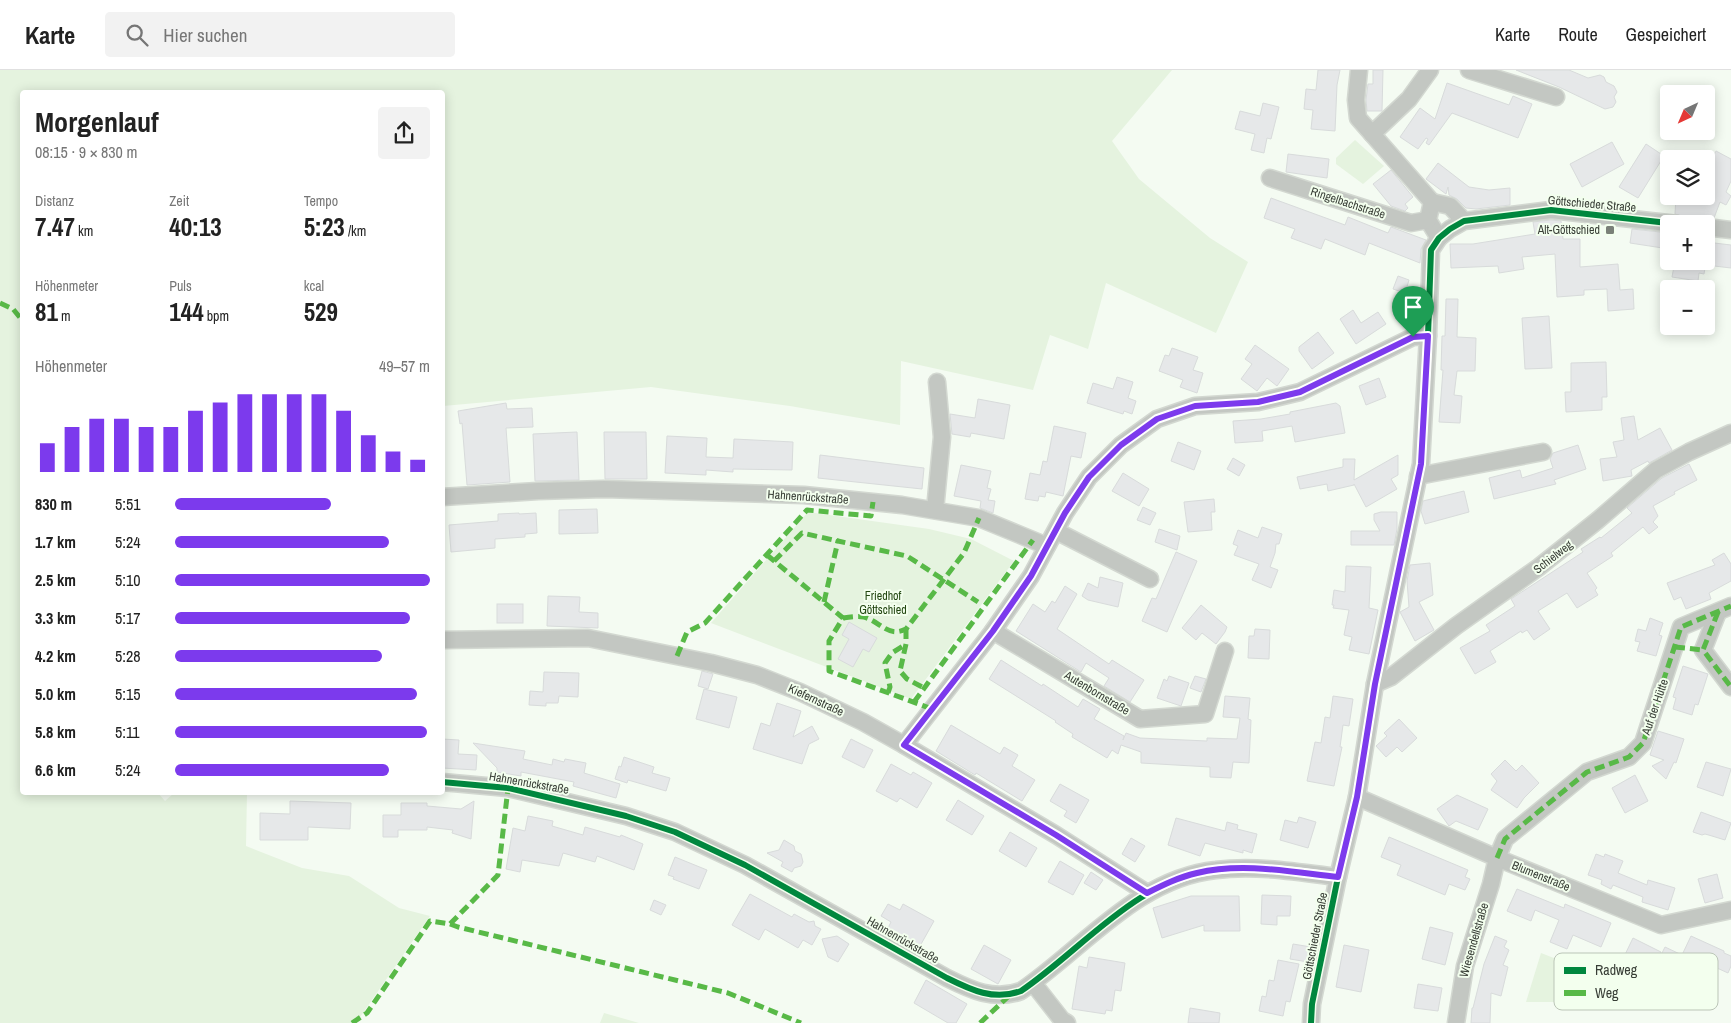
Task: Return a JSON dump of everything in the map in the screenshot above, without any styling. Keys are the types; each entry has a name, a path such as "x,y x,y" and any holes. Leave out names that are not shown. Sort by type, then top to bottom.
{"street":[{"path":"1359,70 1356,100 1358,118 1432,202 1450,206 1464,221"},
{"path":"1372,134 1409,99 1430,70"},
{"path":"1470,70 1556,97"},
{"name":"Ringelbachstraße","path":"1270,178 1411,223 1428,220"},
{"path":"1432,202 1428,220 1439,238"},
{"name":"Göttschieder Straße","path":"1311,1023 1312,1004 1338,877 1357,797 1375,684 1421,464 1431,250 1439,238 1464,221 1551,210 1660,222"},
{"path":"1715,228 1731,230"},
{"path":"904,745 993,631 1031,576 1065,513 1089,477 1121,445 1157,419 1195,406 1258,402 1300,392 1413,337 1428,336"},
{"path":"935,510 942,438 937,382"},
{"name":"Schielweg","path":"1375,684 1391,677 1456,626 1552,558 1656,470 1689,452 1731,433"},
{"path":"1418,476 1543,452"},
{"name":"Hahnenrückstraße","path":"445,497 604,489 804,495 902,505 979,518 1047,546"},
{"path":"1056,531 1150,579"},
{"path":"1703,650 1724,609"},
{"name":"Auf der Hütte","path":"1496,858 1506,839 1587,772 1629,756 1643,743 1682,627 1724,609"},
{"name":"Autenbornstraße","path":"993,631 1140,718 1205,714 1225,651"},
{"name":"Kiefernstraße","path":"445,640 588,638 711,663 756,675 800,692 863,722 1056,835 1147,893"},
{"path":"1674,647 1703,650 1731,687"},
{"name":"Hahnenrückstraße","path":"445,782 508,788 586,805 659,827 708,847 745,865 968,989 984,994 1011,994 1021,991 1147,893 1179,878 1216,870 1280,870 1338,877"},
{"name":"Blumenstraße","path":"1357,797 1496,858 1661,925 1731,910"},
{"name":"Wiesendellstraße","path":"1456,1023 1464,966 1491,884 1496,858"},
{"path":"1033,983 1062,1020 1067,1023"}],"green space":[{"path":"0,70 1172,70 1112,141 1139,179 1210,238 1248,262 1216,333 1106,283 1088,349 1050,335 1033,390 901,361 900,425 790,406 651,387 445,406 445,90 20,90 20,795 160,795 165,801 172,795 247,795 246,846 302,868 349,876 399,908 430,916 356,1023 0,1023"},
{"path":"1355,140 1384,166 1363,184 1336,164 1336,158"},
{"name":"Friedhof Göttschied","path":"808,512 929,529 971,539 1014,561 911,699 711,623"},
{"path":"1541,953 1554,958 1554,1002 1526,1002"},
{"path":"604,1013 639,1023 600,1023"}],"building":[{"path":"1318,70 1340,70 1337,85 1335,131 1311,129 1313,110 1304,109 1306,89 1316,90"},
{"path":"1373,70 1383,70 1382,111 1367,111 1368,84 1373,84"},
{"path":"1516,70 1569,70 1588,78 1600,75 1604,77 1606,82 1614,86 1617,92 1614,97 1616,102 1613,107 1605,109 1559,87"},
{"path":"1447,83 1509,105 1513,96 1532,104 1518,138 1452,113 1429,145 1426,143 1428,139 1426,138 1418,149 1400,137 1420,108 1435,119"},
{"path":"1263,103 1279,107 1271,139 1267,138 1264,153 1251,150 1255,134 1235,129 1240,111 1260,116"},
{"path":"1612,142 1624,164 1582,187 1570,164"},
{"path":"1646,144 1660,153 1660,162 1638,198 1619,187"},
{"path":"1716,151 1731,159 1731,181 1726,192 1731,196 1726,205 1720,202 1715,215 1675,214 1676,205 1715,205"},
{"path":"1288,154 1329,159 1327,178 1286,172"},
{"path":"1438,163 1469,187 1489,190 1510,188 1510,205 1476,209 1466,208 1457,199 1449,195 1448,187 1446,194 1426,179"},
{"path":"1391,170 1413,197 1405,204 1408,208 1405,211 1391,206 1373,184"},
{"path":"1271,198 1345,225 1348,217 1388,233 1391,227 1426,240 1421,249 1420,263 1369,243 1365,255 1325,239 1321,249 1291,238 1295,229 1264,218"},
{"path":"1561,221 1563,239 1580,239 1580,267 1618,264 1620,290 1633,289 1634,309 1608,311 1607,289 1584,290 1584,295 1557,297 1555,254 1522,257 1524,269 1499,273 1498,266 1451,268 1450,244 1473,244 1535,234 1533,222"},
{"path":"1632,229 1660,232 1660,248 1630,243"},
{"path":"1715,243 1731,245 1731,268 1715,266"},
{"path":"1673,270 1705,270 1704,274 1699,273 1698,280 1672,277"},
{"path":"1398,276 1409,280 1405,293 1393,289"},
{"path":"1446,299 1458,299 1457,337 1476,338 1475,371 1457,371 1454,395 1462,396 1460,423 1439,422 1443,370 1441,370 1442,336 1445,336"},
{"path":"1353,310 1361,323 1378,312 1386,324 1356,344 1340,319"},
{"path":"1549,316 1552,368 1525,369 1522,318"},
{"path":"1318,332 1334,353 1312,369 1299,351 1299,347"},
{"path":"1255,345 1289,369 1277,386 1267,378 1257,391 1241,379 1252,364 1245,359"},
{"path":"1172,348 1198,357 1193,370 1203,373 1197,393 1180,387 1183,380 1159,371 1165,355 1169,356"},
{"path":"1606,362 1607,397 1602,397 1602,410 1566,412 1565,392 1571,392 1571,363"},
{"path":"1117,377 1133,382 1128,398 1136,401 1132,414 1124,411 1123,414 1087,403 1093,383 1113,389"},
{"path":"1379,378 1386,397 1366,405 1359,386"},
{"path":"978,399 1010,405 1004,439 971,433 970,437 952,434 950,414 975,418"},
{"path":"506,403 507,409 532,408 533,427 506,428 510,482 467,485 462,423 460,424 458,411"},
{"path":"1336,403 1340,406 1345,433 1295,442 1292,426 1262,431 1263,441 1235,443 1233,421 1290,414 1290,412"},
{"path":"1634,416 1638,440 1660,428 1672,450 1649,463 1648,461 1631,470 1632,476 1603,481 1600,459 1617,457 1613,442 1624,440 1621,418"},
{"path":"1054,426 1086,433 1081,458 1071,456 1063,496 1046,492 1045,497 1039,496 1038,501 1025,499 1030,473 1040,475 1043,461 1047,462"},
{"path":"577,432 579,480 535,481 533,434"},
{"path":"604,432 646,432 647,479 605,479"},
{"path":"667,436 707,438 706,457 733,458 734,439 793,442 792,470 733,469 733,472 706,470 706,475 665,473"},
{"path":"1178,442 1201,451 1194,470 1171,461"},
{"path":"1578,445 1586,469 1554,480 1556,484 1494,499 1489,478 1520,470 1522,478 1553,468 1550,459 1553,453"},
{"path":"820,455 924,468 922,489 818,478"},
{"path":"1398,455 1398,475 1391,479 1397,489 1366,507 1354,484 1328,491 1327,484 1300,489 1297,477 1343,467 1343,459 1355,459 1354,480"},
{"path":"1233,458 1245,465 1239,476 1227,469"},
{"path":"1689,464 1697,480 1653,506 1658,516 1653,522 1658,527 1649,534 1643,527 1611,553 1613,556 1587,573 1597,588 1595,590 1598,595 1577,608 1567,593 1538,611 1550,629 1534,640 1527,630 1522,633 1521,631 1490,651 1496,662 1475,674 1460,648 1490,631 1486,625 1515,606 1511,599 1583,552 1581,549 1601,538 1632,513 1627,508 1662,478"},
{"path":"961,465 991,471 987,488 991,489 988,500 995,501 993,513 980,508 981,501 954,496"},
{"path":"1123,473 1149,489 1139,506 1112,491"},
{"path":"1464,491 1469,512 1425,524 1421,511 1423,501"},
{"path":"1214,499 1215,512 1211,512 1212,530 1188,532 1184,502"},
{"path":"1143,507 1156,513 1150,525 1137,520"},
{"path":"597,509 598,533 559,534 559,510"},
{"path":"1397,512 1397,529 1394,545 1351,545 1351,531 1380,531 1374,520 1374,514"},
{"path":"536,513 537,533 525,534 525,537 495,539 495,548 451,552 449,525 498,521 498,514"},
{"path":"1262,527 1282,534 1279,544 1276,544 1270,567 1278,570 1271,588 1252,580 1259,564 1234,555 1238,546 1233,544 1238,530 1258,538"},
{"path":"1159,529 1180,536 1177,550 1155,542"},
{"path":"1176,552 1197,561 1167,632 1142,621 1152,598 1156,599"},
{"path":"1724,553 1731,564 1731,581 1709,593 1711,599 1686,609 1681,597 1674,600 1667,583 1715,565 1712,560"},
{"path":"1430,563 1433,595 1419,602 1434,630 1415,641 1400,612 1409,607 1407,581 1410,565"},
{"path":"1346,566 1371,567 1369,608 1378,610 1369,654 1349,650 1352,637 1344,635 1349,610 1333,608 1334,605 1332,605 1334,590 1345,592"},
{"path":"1100,577 1123,583 1118,607 1088,600 1082,596 1088,583 1098,588"},
{"path":"1065,586 1077,594 1057,629 1109,664 1112,660 1144,680 1130,702 1104,686 1109,678 1086,663 1081,672 1016,631 1033,604 1045,612 1052,601 1055,603"},
{"path":"548,596 580,597 579,612 598,613 598,628 547,626"},
{"path":"497,604 523,604 523,623 497,623"},
{"path":"1201,605 1227,627 1216,644 1202,633 1196,640 1182,628"},
{"path":"1650,618 1663,623 1659,635 1662,636 1656,656 1637,651 1640,642 1635,641 1638,629 1646,631"},
{"path":"849,622 877,638 869,652 863,649 853,667 838,659 849,639 842,635"},
{"path":"1255,629 1270,630 1269,659 1248,658 1249,636 1254,636"},
{"path":"1001,660 1078,707 1083,699 1100,709 1094,719 1124,736 1123,740 1126,733 1140,738 1207,741 1207,738 1237,739 1240,718 1223,717 1225,696 1250,698 1248,719 1251,720 1249,763 1233,762 1231,778 1210,777 1210,767 1141,763 1141,752 1121,745 1118,754 1112,750 1107,758 1072,737 1073,734 1056,721 989,679"},
{"path":"1683,666 1708,674 1698,705 1695,704 1692,715 1673,709 1676,698 1673,697"},
{"path":"702,671 713,674 708,689 698,686"},
{"path":"544,672 579,673 578,697 559,696 558,703 546,703 546,706 529,705 530,691 543,692"},
{"path":"1169,676 1189,683 1181,706 1157,698 1164,679 1167,681"},
{"path":"1195,676 1206,679 1201,692 1190,688"},
{"path":"704,689 737,697 729,728 696,719"},
{"path":"1333,696 1353,699 1349,726 1343,725 1340,747 1342,747 1334,786 1307,781 1315,742 1321,743 1325,717 1330,718"},
{"path":"777,703 801,711 793,737 812,726 819,739 809,744 802,764 753,749 761,723 770,726"},
{"path":"1399,719 1417,738 1402,752 1397,747 1386,757 1376,746 1387,736 1384,733"},
{"path":"951,725 1000,754 1004,747 1018,755 1012,766 1035,780 1022,801 936,751"},
{"path":"1658,731 1684,739 1676,763 1674,762 1666,779 1652,766 1664,760 1650,755"},
{"path":"445,739 459,740 458,754 477,755 476,770 445,768"},
{"path":"851,739 873,750 864,768 842,757"},
{"path":"473,743 525,751 523,759 552,765 553,759 564,762 565,759 586,763 584,773 620,784 616,798 573,786 574,782 521,772 521,776 497,772 497,768"},
{"path":"624,757 654,767 652,773 670,778 666,791 628,780 627,783 615,779"},
{"path":"1505,760 1516,771 1522,765 1539,783 1517,808 1491,790 1497,781 1491,774"},
{"path":"1706,762 1731,769 1723,796 1697,787"},
{"path":"891,764 911,775 913,772 932,783 917,808 900,798 897,802 876,791"},
{"path":"1635,775 1648,801 1625,813 1612,788"},
{"path":"1060,784 1089,800 1076,823 1064,816 1067,811 1050,801"},
{"path":"1457,795 1488,809 1478,830 1456,821 1449,826 1437,809"},
{"path":"958,800 984,816 972,835 946,820"},
{"path":"290,801 351,803 350,829 308,827 308,840 260,840 260,813 290,814"},
{"path":"474,801 471,839 452,833 453,830 427,827 427,830 398,830 398,837 383,837 383,815 401,815 401,803 427,803 427,806 461,809"},
{"path":"1701,812 1731,823 1725,840 1693,832"},
{"path":"528,816 553,821 552,826 583,835 585,827 620,837 621,835 643,844 634,870 597,856 595,862 563,853 559,866 522,860 520,872 506,869 513,828 525,831"},
{"path":"1299,817 1316,822 1308,848 1280,840 1285,820 1297,823"},
{"path":"1176,818 1225,831 1227,822 1238,825 1237,829 1257,834 1252,853 1243,850 1243,853 1205,843 1200,856 1168,845"},
{"path":"1010,832 1037,848 1026,867 999,851"},
{"path":"1389,837 1468,870 1465,877 1470,879 1465,890 1449,884 1445,895 1397,875 1401,865 1381,857"},
{"path":"1131,838 1145,846 1135,862 1122,854"},
{"path":"784,840 794,846 795,851 801,854 803,862 801,866 794,868 792,872 781,866 783,862 767,853 779,850"},
{"path":"1596,854 1604,857 1605,854 1623,861 1618,873 1647,885 1648,880 1675,888 1668,910 1642,902 1643,897 1613,885 1611,889 1601,884 1602,880 1588,875"},
{"path":"675,857 707,870 699,889 673,879 674,877 668,875"},
{"path":"1060,861 1084,875 1073,895 1048,882"},
{"path":"1091,872 1103,880 1096,890 1084,883"},
{"path":"1717,874 1723,898 1705,903 1698,879"},
{"path":"1517,889 1564,908 1565,904 1611,923 1601,947 1573,935 1567,949 1550,942 1559,920 1535,910 1531,921 1507,911"},
{"path":"750,894 792,917 794,914 809,922 814,921 815,926 821,929 812,945 803,940 798,948 765,929 759,940 732,925"},
{"path":"1262,895 1291,896 1290,916 1277,916 1277,925 1261,924"},
{"path":"1191,896 1239,896 1240,931 1204,931 1204,925 1162,938 1153,908"},
{"path":"654,900 666,905 661,915 650,910"},
{"path":"888,904 900,910 903,904 934,921 920,946 888,928 891,922 881,916"},
{"path":"1430,927 1453,933 1445,965 1422,959"},
{"path":"837,936 849,944 838,962 828,957 822,939"},
{"path":"1495,936 1507,941 1504,947 1509,950 1503,965 1508,967 1501,996 1491,993 1490,1023 1471,1023 1472,1008 1484,964"},
{"path":"1691,936 1731,956 1731,966 1728,973 1718,968 1718,953 1683,953"},
{"path":"1633,938 1661,952 1661,953 1626,953"},
{"path":"1293,944 1311,947 1308,962 1290,959"},
{"path":"984,945 1011,960 998,984 971,969"},
{"path":"1344,945 1369,950 1361,992 1336,987"},
{"path":"1665,947 1678,953 1662,953"},
{"path":"1089,957 1125,963 1121,991 1115,990 1112,1011 1106,1010 1105,1014 1072,1009 1079,966 1087,968"},
{"path":"1278,960 1299,964 1290,1002 1286,1001 1283,1016 1259,1011 1262,996 1266,997 1269,980 1274,981"},
{"path":"926,980 967,1004 956,1023 948,1023 914,1003"},
{"path":"1418,984 1442,988 1438,1011 1414,1008"},
{"path":"1190,1008 1220,1013 1219,1023 1188,1023"}],"marked path":[{"path":"0,303 13,309 20,318"},
{"path":"677,656 687,632 705,623 807,510 871,516 873,502"},
{"path":"843,618 864,617 894,632 906,629 964,553 979,518"},
{"path":"774,561 802,533 838,541"},
{"path":"914,702 1033,540"},
{"path":"824,602 838,541 907,556 978,602"},
{"path":"767,555 843,618 829,641 829,671 932,709"},
{"path":"1497,858 1505,839 1587,772 1629,757 1643,743 1681,627 1731,606"},
{"path":"1718,612 1703,650 1731,687"},
{"path":"906,629 906,644 900,671 907,679 924,688"},
{"path":"888,693 890,687 885,663 892,653 906,644"},
{"path":"1675,647 1703,650"},
{"path":"352,1023 367,1013 430,921 450,924 498,875 508,788"},
{"path":"450,924 728,993 801,1023"},
{"path":"980,1023 1011,994"}],"cycle path":[{"path":"1311,1023 1312,1004 1338,877 1357,797 1375,684 1421,464 1431,250 1439,238 1464,221 1551,210 1660,222"},
{"path":"445,782 508,788 626,816 675,832 745,865 947,978 983,993 1001,995 1021,991 1136,901 1161,886 1187,876 1216,870 1246,868 1338,877"}],"place":[{"name":"Alt-Göttschied","path":"1610,230"}],"route":[{"path":"1428,336 1421,464 1375,684 1357,797 1338,877 1280,870 1216,870 1179,878 1147,893 1056,835 904,745 993,631 1031,576 1065,513 1089,477 1121,445 1157,419 1195,406 1258,402 1300,392 1413,337 1428,336"}]}
